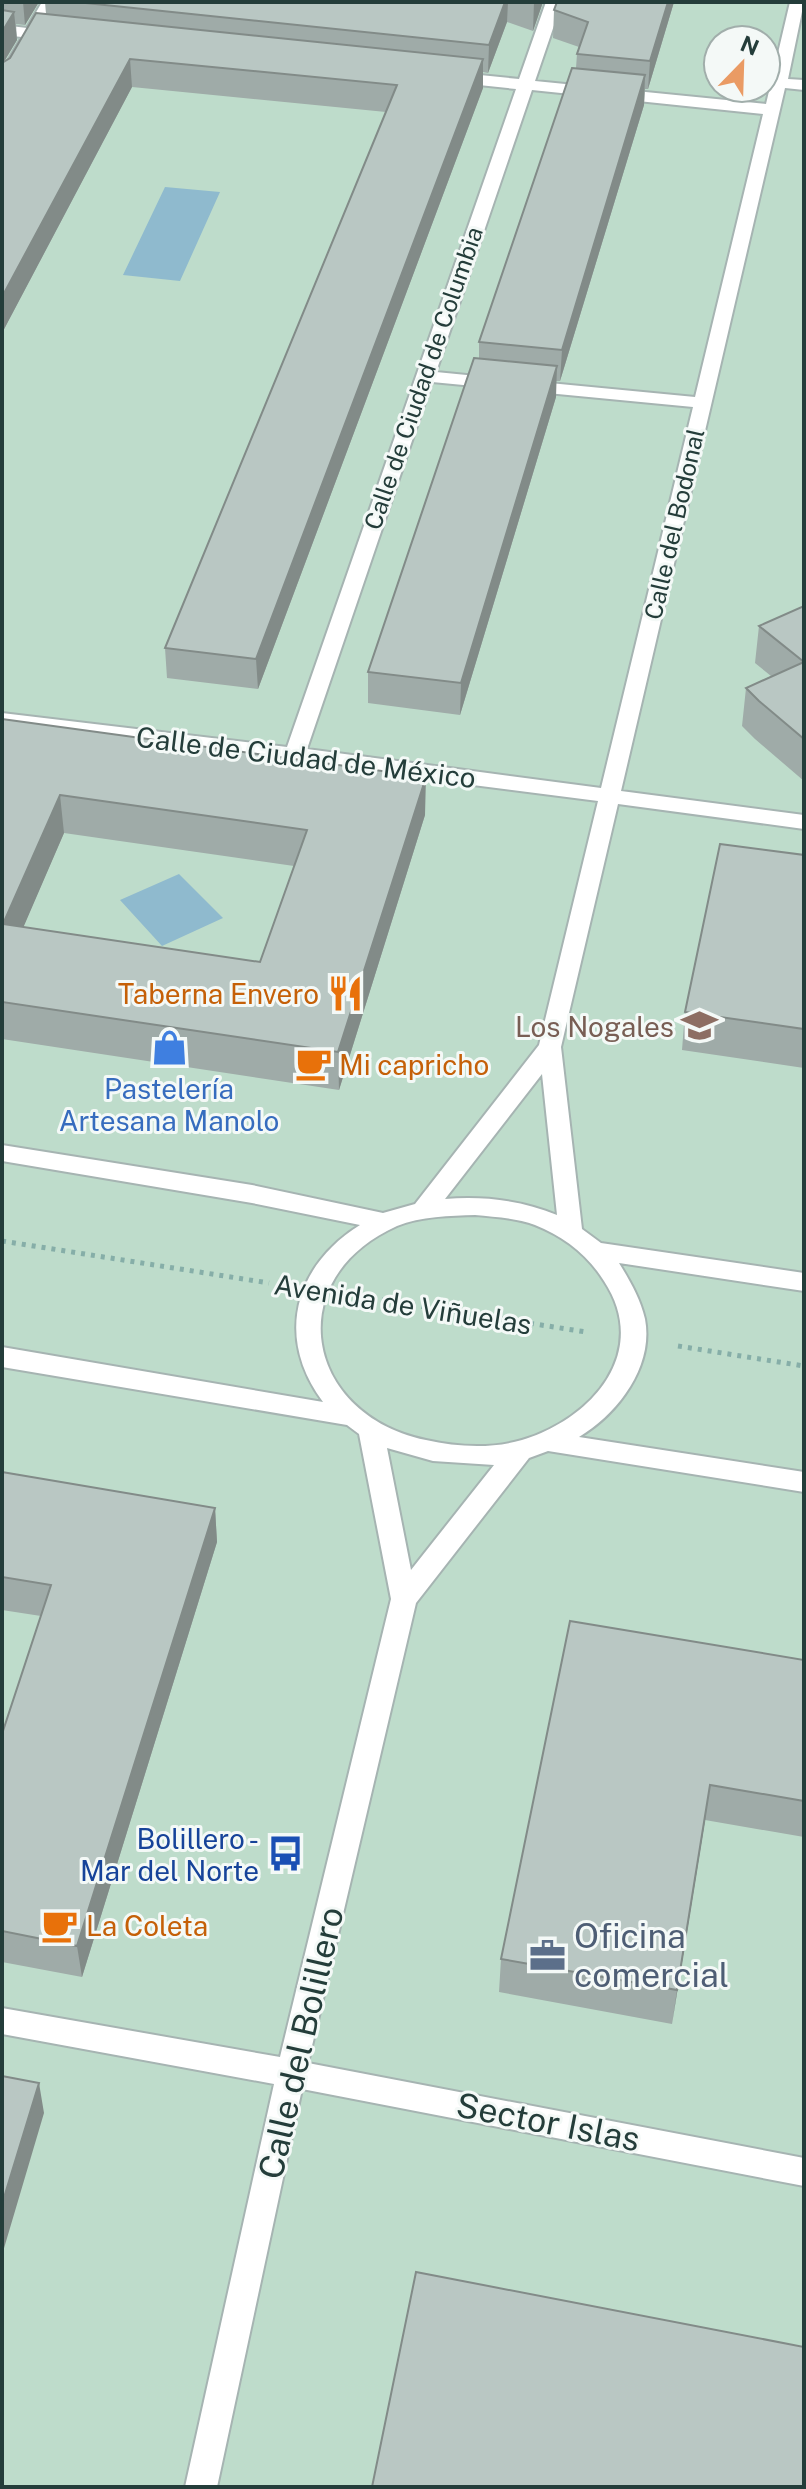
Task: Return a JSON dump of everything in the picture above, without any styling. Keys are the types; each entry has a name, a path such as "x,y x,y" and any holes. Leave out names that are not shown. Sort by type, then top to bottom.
{"street":[{"path":"2,85 50,2"},
{"name":"Calle de Ciudad de Columbia","path":"295,754 554,2"},
{"name":"Calle del Bodonal","path":"782,64 798,2"},
{"path":"2,30 79,38"},
{"path":"429,75 773,110"},
{"path":"782,83 804,85"},
{"name":"Calle del Bodonal","path":"571,1233 550,1047 774,104"},
{"path":"424,376 703,403"},
{"name":"Calle de Ciudad de México","path":"2,719 295,754 804,822"},
{"name":"Calle del Bodonal","path":"424,1209 550,1047"},
{"path":"2,1153 252,1194 386,1222"},
{"path":"2,1357 361,1423 417,1449 468,1456 520,1451 550,1442 592,1417 621,1383 636,1340 633,1311 620,1279 596,1251 571,1233 525,1213 475,1206 424,1209 386,1222 352,1242 326,1267 313,1290 306,1340 317,1377 361,1423 404,1599"},
{"path":"596,1251 804,1282"},
{"path":"550,1442 804,1482"},
{"path":"404,1599 520,1451"},
{"name":"Calle del Bolillero","path":"201,2487 291,2073 404,1599"},
{"name":"Sector Islas","path":"2,2021 804,2172"}],"path":[{"name":"Avenida de Viñuelas","path":"2,1241 804,1366"}],"green space":[{"path":"2,2 804,2 804,2487 2,2487"}],"water":[{"path":"165,187 220,192 180,281 123,275"},
{"path":"179,874 223,918 162,946 120,900"}],"building":[{"path":"76,2 505,2 489,45"},
{"path":"557,2 668,2 650,61 577,54 588,22 554,10"},
{"path":"2,10 14,12 2,32"},
{"path":"36,13 483,59 256,659 165,648 397,85 130,59 2,297 2,63 10,58"},
{"path":"572,68 645,75 562,350 479,342"},
{"path":"474,358 557,366 461,683 368,672"},
{"path":"804,606 804,662 759,626"},
{"path":"804,662 804,739 746,688"},
{"path":"2,719 426,777 338,1052 2,1002","holes":["60,795 307,830 260,962 3,924"]},
{"path":"720,844 804,855 804,1029 685,1012"},
{"path":"2,1472 215,1508 77,1946 2,1931 2,1734 51,1585 2,1577"},
{"path":"570,1621 804,1660 804,1801 710,1785 677,1990 501,1959"},
{"path":"2,2076 39,2083 2,2204"},
{"path":"416,2272 804,2347 804,2487 372,2487"}],"place":[{"name":"Taberna Envero","path":"345,993"},
{"name":"Los Nogales","path":"700,1026"},
{"name":"Pastelería Artesana Manolo","path":"169,1048"},
{"name":"Mi capricho","path":"313,1064"},
{"name":"Bolillero - Mar del Norte","path":"285,1854"},
{"name":"La Coleta","path":"60,1925"},
{"name":"Oficina comercial","path":"548,1956"}]}
